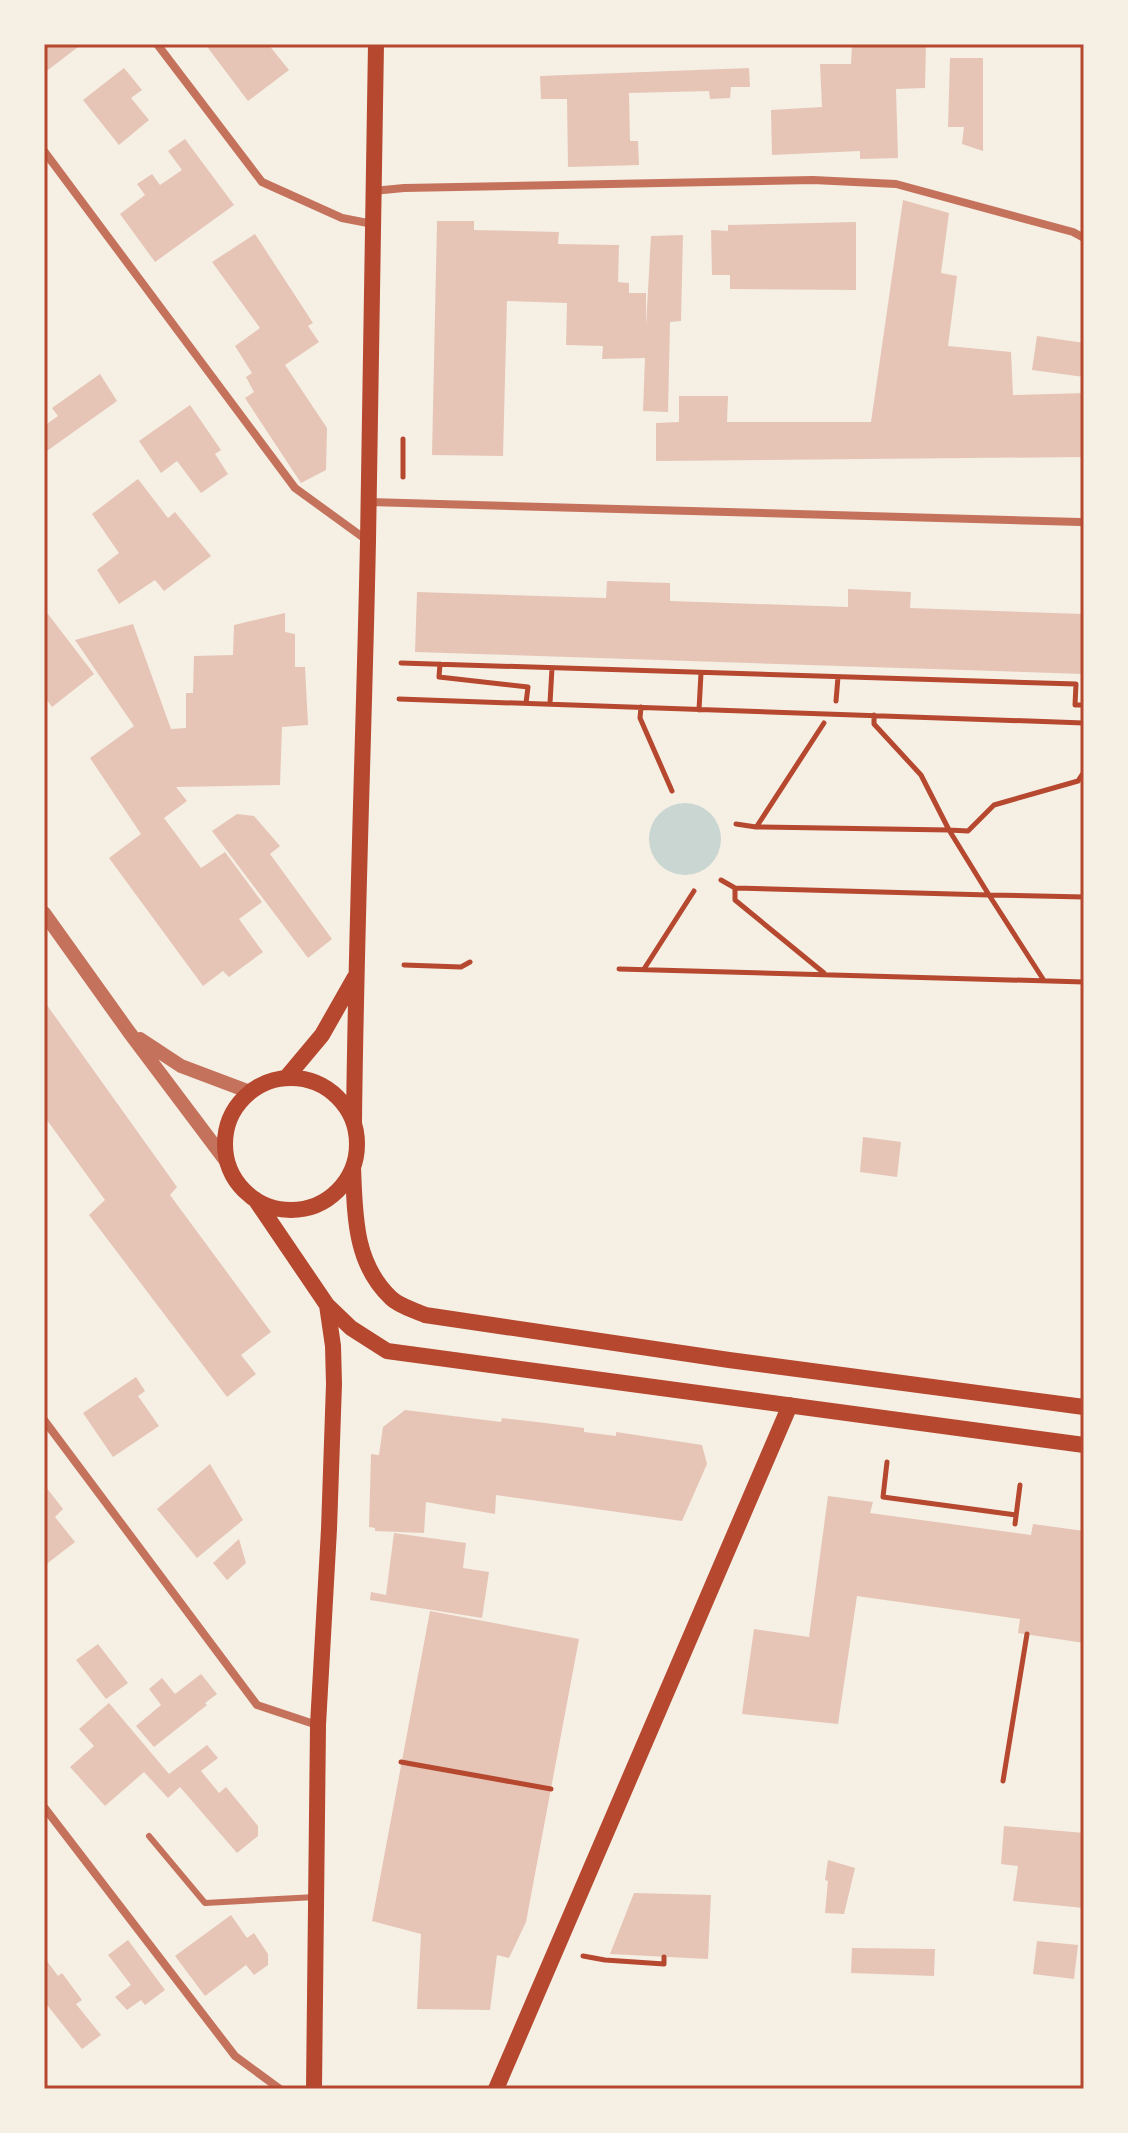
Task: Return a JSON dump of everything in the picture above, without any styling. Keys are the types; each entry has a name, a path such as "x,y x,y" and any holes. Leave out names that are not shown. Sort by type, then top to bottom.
{"main road":[{"path":"255,1199 273,1207 292,1209 312,1206 329,1198 343,1184 357,1152 354,1122 356,976 368,541 376,44"},
{"path":"286,1078 322,1035 356,976"},
{"path":"354,1122 343,1103 327,1088 307,1080 286,1078 267,1082 250,1092 237,1107 228,1125 225,1145 229,1165 239,1184 255,1199 327,1305 351,1328 387,1351 1084,1445"},
{"path":"353,1167 355,1220 366,1266 392,1300 425,1315 714,1358 1084,1407"},
{"path":"314,2089 318,1725 334,1384 327,1305"},
{"path":"496,2089 790,1405"}],"street":[{"path":"157,44 262,182 342,218 373,224"},
{"path":"44,151 295,488 368,541"},
{"path":"372,191 797,180 896,184 1073,232 1084,238"},
{"path":"368,502 1080,522"},
{"path":"44,913 229,1165"},
{"path":"129,1032 181,1066 250,1092"},
{"path":"44,1420 257,1705 318,1725"},
{"path":"44,1807 235,2056 280,2089"}],"lane":[{"path":"149,1836 205,1903 316,1897"}],"path":[{"path":"401,663 1076,684 1075,705 1084,705"},
{"path":"440,664 439,677 528,687 526,703"},
{"path":"550,704 552,668"},
{"path":"699,710 701,673"},
{"path":"836,701 838,677"},
{"path":"399,699 1084,723"},
{"path":"641,707 640,718 672,791"},
{"path":"874,715 874,724 921,775 949,830 1044,980"},
{"path":"756,827 824,723"},
{"path":"736,824 968,831 994,805 1078,781 1084,772"},
{"path":"721,880 735,888 1084,897"},
{"path":"735,888 735,900 824,974"},
{"path":"644,969 694,891"},
{"path":"404,965 461,967 470,962"},
{"path":"619,969 1084,982"},
{"path":"887,1462 883,1497 1016,1515"},
{"path":"1015,1524 1020,1485"},
{"path":"1003,1781 1027,1634"},
{"path":"401,1762 551,1789"},
{"path":"578,1955 664,1964 664,1957"}],"shaded area":[{"path":"692,803 711,813 719,825 719,853 711,865 699,873 678,875 659,865 651,853 649,832 659,813 671,805"}],"building":[{"path":"44,44 82,44 44,73"},
{"path":"205,44 268,44 289,70 248,101"},
{"path":"852,44 926,44 925,88 896,89 898,158 860,159 860,151 772,155 771,110 822,107 820,64 851,64"},
{"path":"950,58 983,58 983,151 962,144 964,127 948,127"},
{"path":"124,68 142,90 131,98 149,120 119,145 83,100"},
{"path":"749,68 750,87 731,87 730,98 710,99 709,91 629,93 630,141 638,141 639,165 568,167 567,99 541,99 540,76"},
{"path":"185,139 234,205 155,262 120,214 145,195 137,184 152,174 160,185 182,170 168,151"},
{"path":"903,200 949,213 941,273 957,276 948,346 1011,352 1013,395 1084,393 1084,457 656,461 656,423 679,422 679,396 728,396 727,422 871,422"},
{"path":"437,221 474,221 474,230 559,232 558,244 619,245 618,282 629,283 629,293 646,293 646,326 651,236 683,235 681,321 670,322 668,412 643,411 645,358 602,359 603,346 566,345 567,303 507,301 503,456 432,455"},
{"path":"856,222 856,290 730,289 730,275 712,275 711,230 728,231 728,225"},
{"path":"255,234 313,323 308,326 319,342 285,365 327,428 326,470 301,483 245,398 254,392 246,377 252,373 235,346 260,328 212,262"},
{"path":"1037,336 1084,343 1084,377 1032,370"},
{"path":"100,374 117,401 44,453 44,426 58,416 52,408"},
{"path":"190,405 221,450 215,454 228,474 201,493 177,461 161,473 139,441"},
{"path":"138,479 168,518 175,512 211,556 164,591 155,580 119,604 97,570 119,553 92,514"},
{"path":"607,581 670,583 670,601 848,607 848,589 911,592 910,608 1084,614 1084,674 415,652 417,592 606,598"},
{"path":"285,613 285,632 295,634 295,667 305,667 308,725 282,727 280,785 176,787 187,801 164,818 201,868 225,852 262,902 239,919 263,952 229,977 223,971 203,986 109,858 141,834 90,758 134,726 75,640 133,624 171,729 186,728 186,693 193,693 194,656 233,655 234,625"},
{"path":"48,614 94,674 52,707 44,696 44,617"},
{"path":"237,814 254,816 280,846 270,854 332,939 308,958 212,831"},
{"path":"44,1001 177,1187 170,1195 271,1332 241,1355 256,1374 227,1397 89,1215 105,1200 44,1116"},
{"path":"863,1137 901,1142 897,1177 860,1172"},
{"path":"136,1377 145,1391 138,1396 159,1426 113,1457 83,1413"},
{"path":"405,1410 501,1422 502,1418 537,1422 584,1428 584,1432 616,1436 616,1432 702,1445 707,1464 682,1521 496,1495 495,1514 426,1502 424,1533 375,1531 375,1528 369,1527 371,1454 379,1455 383,1427"},
{"path":"210,1464 243,1520 197,1558 157,1509"},
{"path":"46,1487 63,1509 55,1517 75,1542 44,1566 44,1489"},
{"path":"828,1496 873,1502 870,1513 1031,1535 1033,1524 1084,1531 1084,1643 1018,1633 1020,1619 857,1596 838,1724 742,1714 754,1629 809,1637"},
{"path":"394,1533 466,1543 463,1568 489,1572 482,1618 370,1600 371,1592 386,1595"},
{"path":"239,1539 246,1563 227,1580 213,1563"},
{"path":"430,1611 579,1639 526,1922 509,1958 497,1955 490,2010 417,2009 421,1934 372,1921"},
{"path":"98,1644 128,1683 106,1699 76,1660"},
{"path":"201,1674 217,1694 154,1747 136,1726 161,1705 149,1689 162,1678 175,1694"},
{"path":"109,1703 169,1774 207,1745 218,1758 201,1771 219,1793 226,1787 258,1826 258,1836 237,1853 180,1787 168,1798 144,1772 105,1806 70,1767 94,1746 79,1729"},
{"path":"1004,1826 1084,1833 1084,1908 1013,1901 1018,1866 1001,1864"},
{"path":"828,1860 855,1868 844,1914 825,1913"},
{"path":"634,1893 711,1895 708,1959 610,1954"},
{"path":"231,1915 247,1938 254,1933 268,1954 268,1965 254,1975 246,1965 205,1996 175,1956"},
{"path":"128,1940 165,1990 145,2005 141,2000 127,2010 115,1997 131,1985 108,1955"},
{"path":"1037,1941 1078,1945 1074,1979 1033,1974"},
{"path":"852,1948 935,1949 934,1976 851,1973"},
{"path":"44,1957 58,1976 62,1973 82,2000 76,2004 101,2035 82,2049 44,2001"}]}
